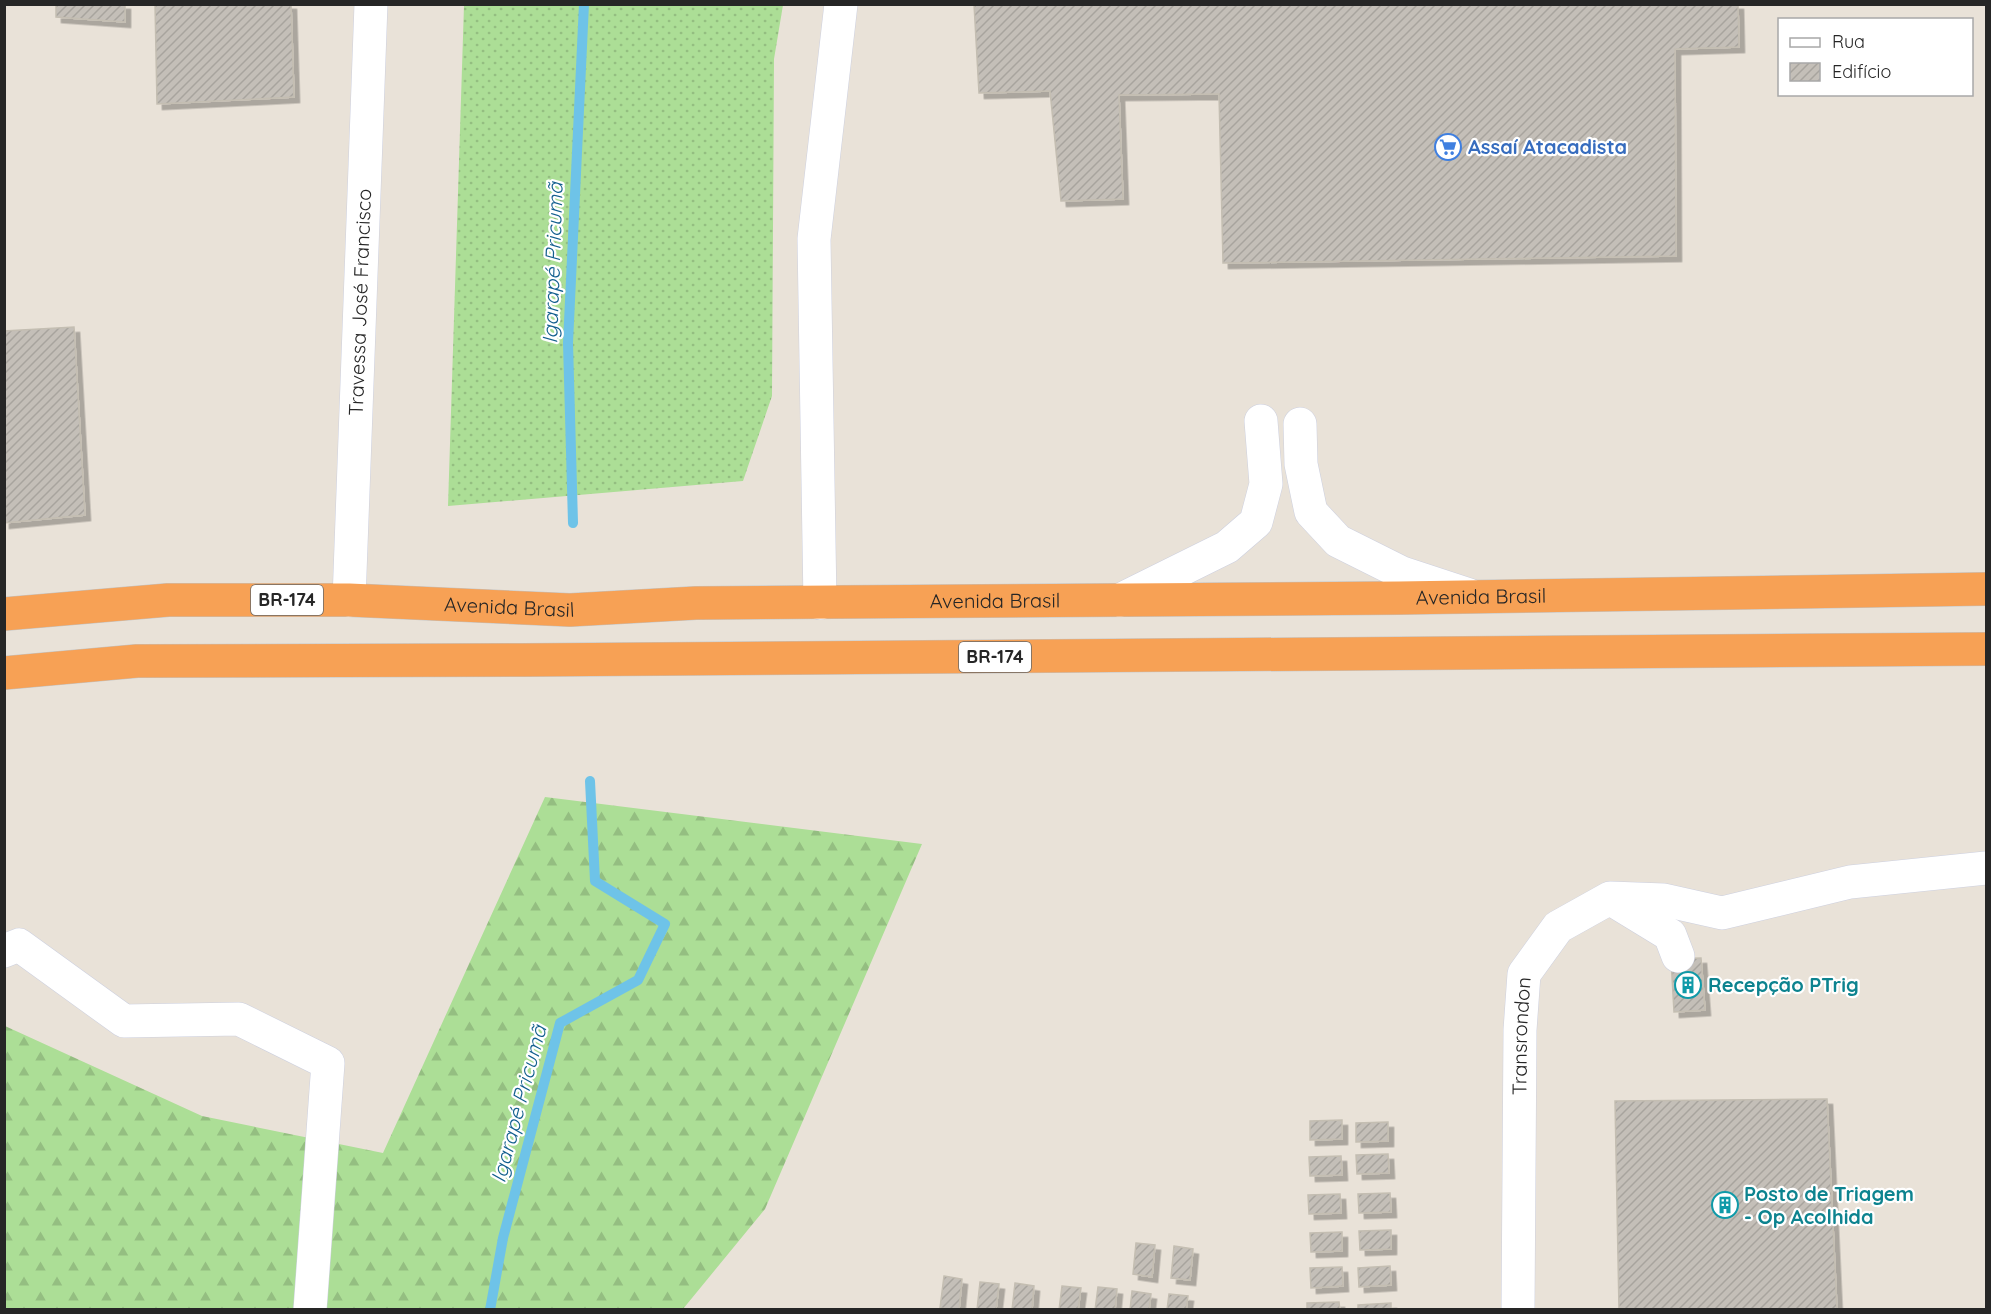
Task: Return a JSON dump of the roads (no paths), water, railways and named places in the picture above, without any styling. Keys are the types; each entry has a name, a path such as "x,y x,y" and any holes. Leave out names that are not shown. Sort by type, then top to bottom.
{"highway":[{"name":"Avenida Brasil","path":"4,614 168,600 349,600 570,610 696,603 1473,597 1986,589"},
{"name":"BR-174","path":"4,673 148,661 1986,649"}],"street":[{"name":"Travessa José Francisco","path":"349,600 371,4"},
{"path":"820,603 814,238 841,4"},
{"path":"1120,600 1227,547 1256,522 1266,484 1261,421"},
{"path":"1300,424 1301,464 1311,512 1338,541 1402,573 1473,597"},
{"path":"1610,898 1664,900 1722,913 1850,882 1986,868"},
{"path":"1610,898 1670,935 1678,956"},
{"name":"Transrondon","path":"1518,1310 1520,1030 1524,974 1558,927 1610,898"},
{"path":"4,951 19,945 124,1021 239,1018 328,1063 310,1310"}],"waterway":[{"name":"Igarapé Pricumã","path":"573,523 568,343 584,4"},
{"name":"Igarapé Pricumã","path":"490,1310 503,1238 560,1023 638,980 665,924 595,881 590,781"}],"place":[{"name":"Assaí Atacadista","path":"1448,147"},
{"name":"Recepção PTrig","path":"1688,985"},
{"name":"Posto de Triagem - Op Acolhida","path":"1725,1205"}]}
